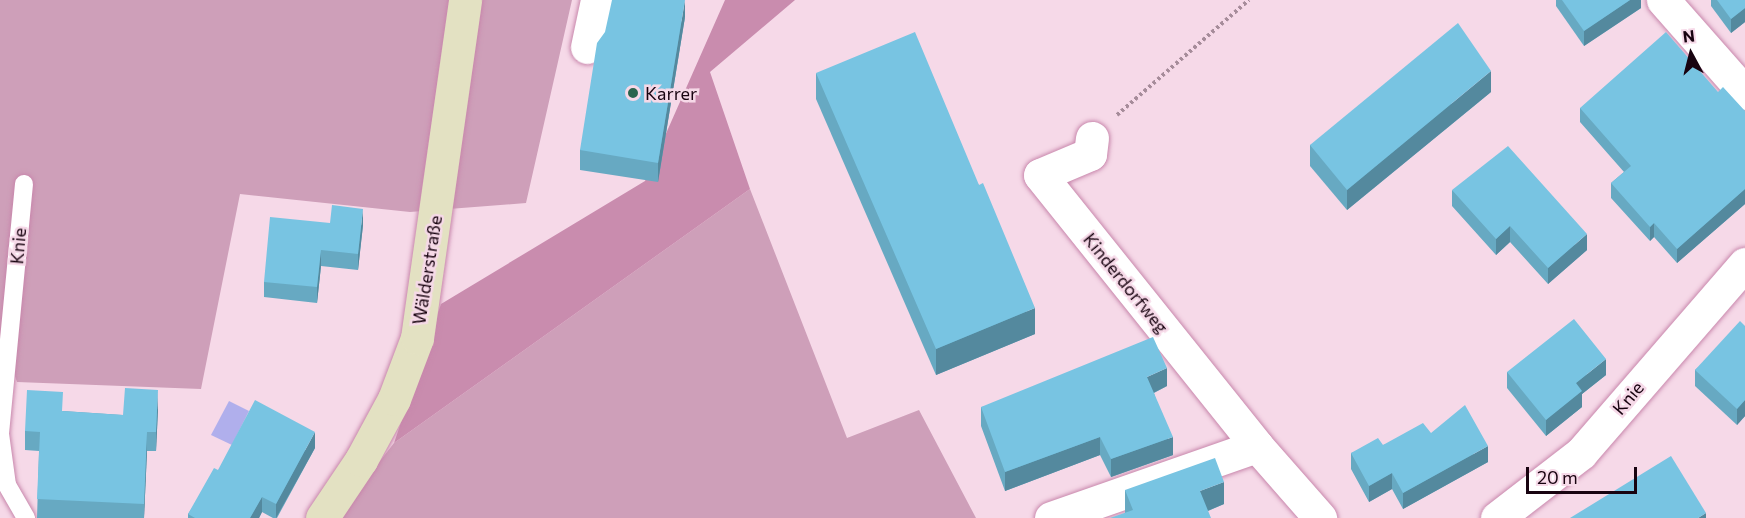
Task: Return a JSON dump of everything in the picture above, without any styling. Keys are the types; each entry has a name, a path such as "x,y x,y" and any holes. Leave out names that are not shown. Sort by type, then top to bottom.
{"street":[{"name":"Wälderstraße","path":"322,518 361,460 394,399 417,338 465,0"},
{"path":"587,47 597,0"},
{"path":"1664,0 1745,93"},
{"name":"Kinderdorfweg","path":"1092,138 1090,154 1040,175 1257,446 1320,518"},
{"name":"Knie","path":"1497,518 1581,453 1745,264"},
{"path":"1051,518 1257,446"}],"lane":[{"name":"Knie","path":"24,184 0,434 7,485 26,518"}],"path":[{"path":"1092,138 1249,0"}],"shaded area":[{"path":"0,0 572,0 526,203 410,212 240,194 201,389 17,382 0,333"},
{"path":"725,0 795,0 710,72 750,189 394,443 441,304 645,181"},
{"path":"750,189 847,438 919,410 976,518 336,518 394,443"}],"water":[{"path":"229,401 249,411 232,445 211,435"}],"building":[{"name":"Karrer","path":"612,0 685,0 658,163 580,150 597,43 605,32"},
{"path":"1562,0 1630,0 1584,31"},
{"path":"1717,0 1745,0 1745,8 1731,19"},
{"path":"1458,23 1491,71 1347,190 1310,145"},
{"path":"915,32 979,185 983,183 1035,308 936,349 816,73"},
{"path":"1666,32 1718,92 1723,87 1745,111 1745,189 1677,249 1654,223 1650,227 1611,183 1631,166 1580,108"},
{"path":"1508,146 1587,234 1548,268 1510,226 1496,239 1452,190"},
{"path":"332,205 363,209 358,254 321,250 317,287 264,282 270,217 330,223"},
{"path":"1574,319 1606,359 1576,383 1582,391 1546,420 1507,372"},
{"path":"1740,321 1745,326 1745,400 1737,409 1695,370"},
{"path":"1153,337 1167,368 1147,377 1173,437 1111,459 1100,437 1005,472 981,407"},
{"path":"125,388 158,390 156,432 147,432 144,504 37,499 40,432 25,431 27,390 63,392 62,411 123,415"},
{"path":"255,400 315,432 276,504 262,497 250,518 195,518 188,514 214,468 218,470"},
{"path":"1465,405 1488,446 1403,493 1392,473 1369,486 1351,453 1378,438 1383,445 1423,423 1431,433"},
{"path":"1671,456 1706,513 1698,518 1570,518"},
{"path":"1215,458 1224,482 1200,491 1211,518 1110,518 1133,510 1125,490"}],"place":[{"name":"Karrer","path":"633,93"}]}
